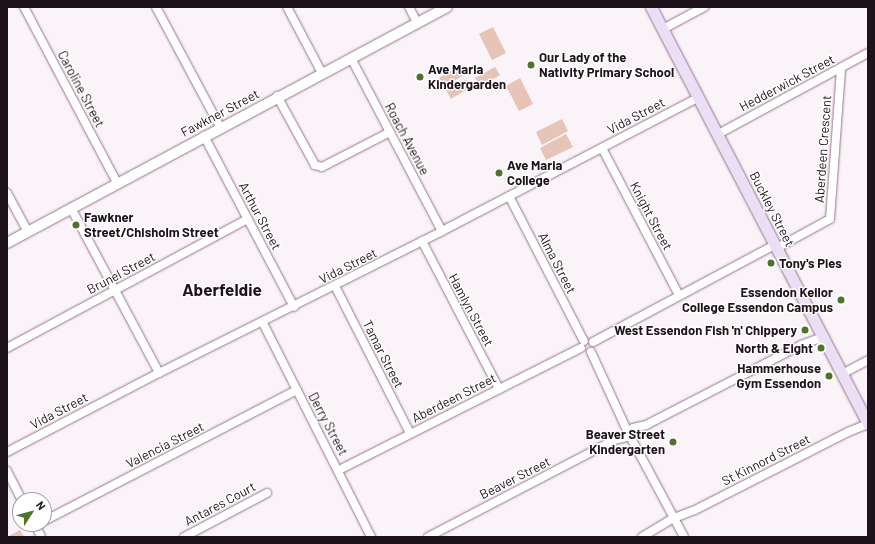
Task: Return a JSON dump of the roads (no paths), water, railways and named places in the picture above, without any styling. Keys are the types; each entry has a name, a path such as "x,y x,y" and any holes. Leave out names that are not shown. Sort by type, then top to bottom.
{"main road":[{"name":"Buckley Street","path":"651,7 867,422"}],"street":[{"name":"Caroline Street","path":"24,7 117,182"},
{"path":"156,7 220,128"},
{"path":"288,7 322,73"},
{"path":"409,7 417,23"},
{"name":"Fawkner Street","path":"7,243 277,96 447,7"},
{"path":"663,29 704,7"},
{"name":"Hedderwick Street","path":"718,134 868,53"},
{"name":"Roach Avenue","path":"351,58 442,231"},
{"name":"Aberdeen Crescent","path":"776,247 830,219 841,68"},
{"path":"277,96 315,165 322,167 390,132"},
{"name":"Vida Street","path":"7,452 159,373 263,323 699,97"},
{"name":"Arthur Street","path":"204,136 294,307"},
{"name":"Knight Street","path":"602,148 679,295"},
{"path":"7,194 28,232"},
{"name":"Alma Street","path":"509,196 582,344"},
{"path":"71,208 159,373"},
{"name":"Brunel Street","path":"7,348 115,289 248,220"},
{"name":"Hamlyn Street","path":"422,241 499,389"},
{"path":"591,352 585,352 582,344 593,342 679,295 776,247"},
{"name":"Tamar Street","path":"334,286 410,433"},
{"name":"Derry Street","path":"263,323 339,470 371,537"},
{"name":"Beaver Street","path":"428,537 821,334"},
{"path":"591,352 594,348 593,342"},
{"name":"Aberdeen Street","path":"339,470 499,389 582,344"},
{"path":"591,352 684,537"},
{"path":"842,374 868,360"},
{"name":"Valencia Street","path":"52,517 297,390"},
{"name":"St Kinnord Street","path":"642,537 867,422"},
{"path":"7,471 18,492"},
{"name":"Antares Court","path":"184,537 267,493"}],"place":[{"name":"Our Lady of the Nativity Primary School","path":"531,65"},
{"name":"Ave Maria Kindergarden","path":"420,77"},
{"name":"Ave Maria College","path":"499,173"},
{"name":"Fawkner Street/Chisholm Street","path":"76,225"},
{"name":"Tony's Pies","path":"771,263"},
{"name":"Essendon Keilor College Essendon Campus","path":"841,300"},
{"name":"West Essendon Fish 'n' Chippery","path":"805,330"},
{"name":"North & Eight","path":"821,348"},
{"name":"Hammerhouse Gym Essendon","path":"829,376"},
{"name":"Beaver Street Kindergarten","path":"673,442"}],"district":[{"name":"Aberfeldie","path":"222,290"}]}
